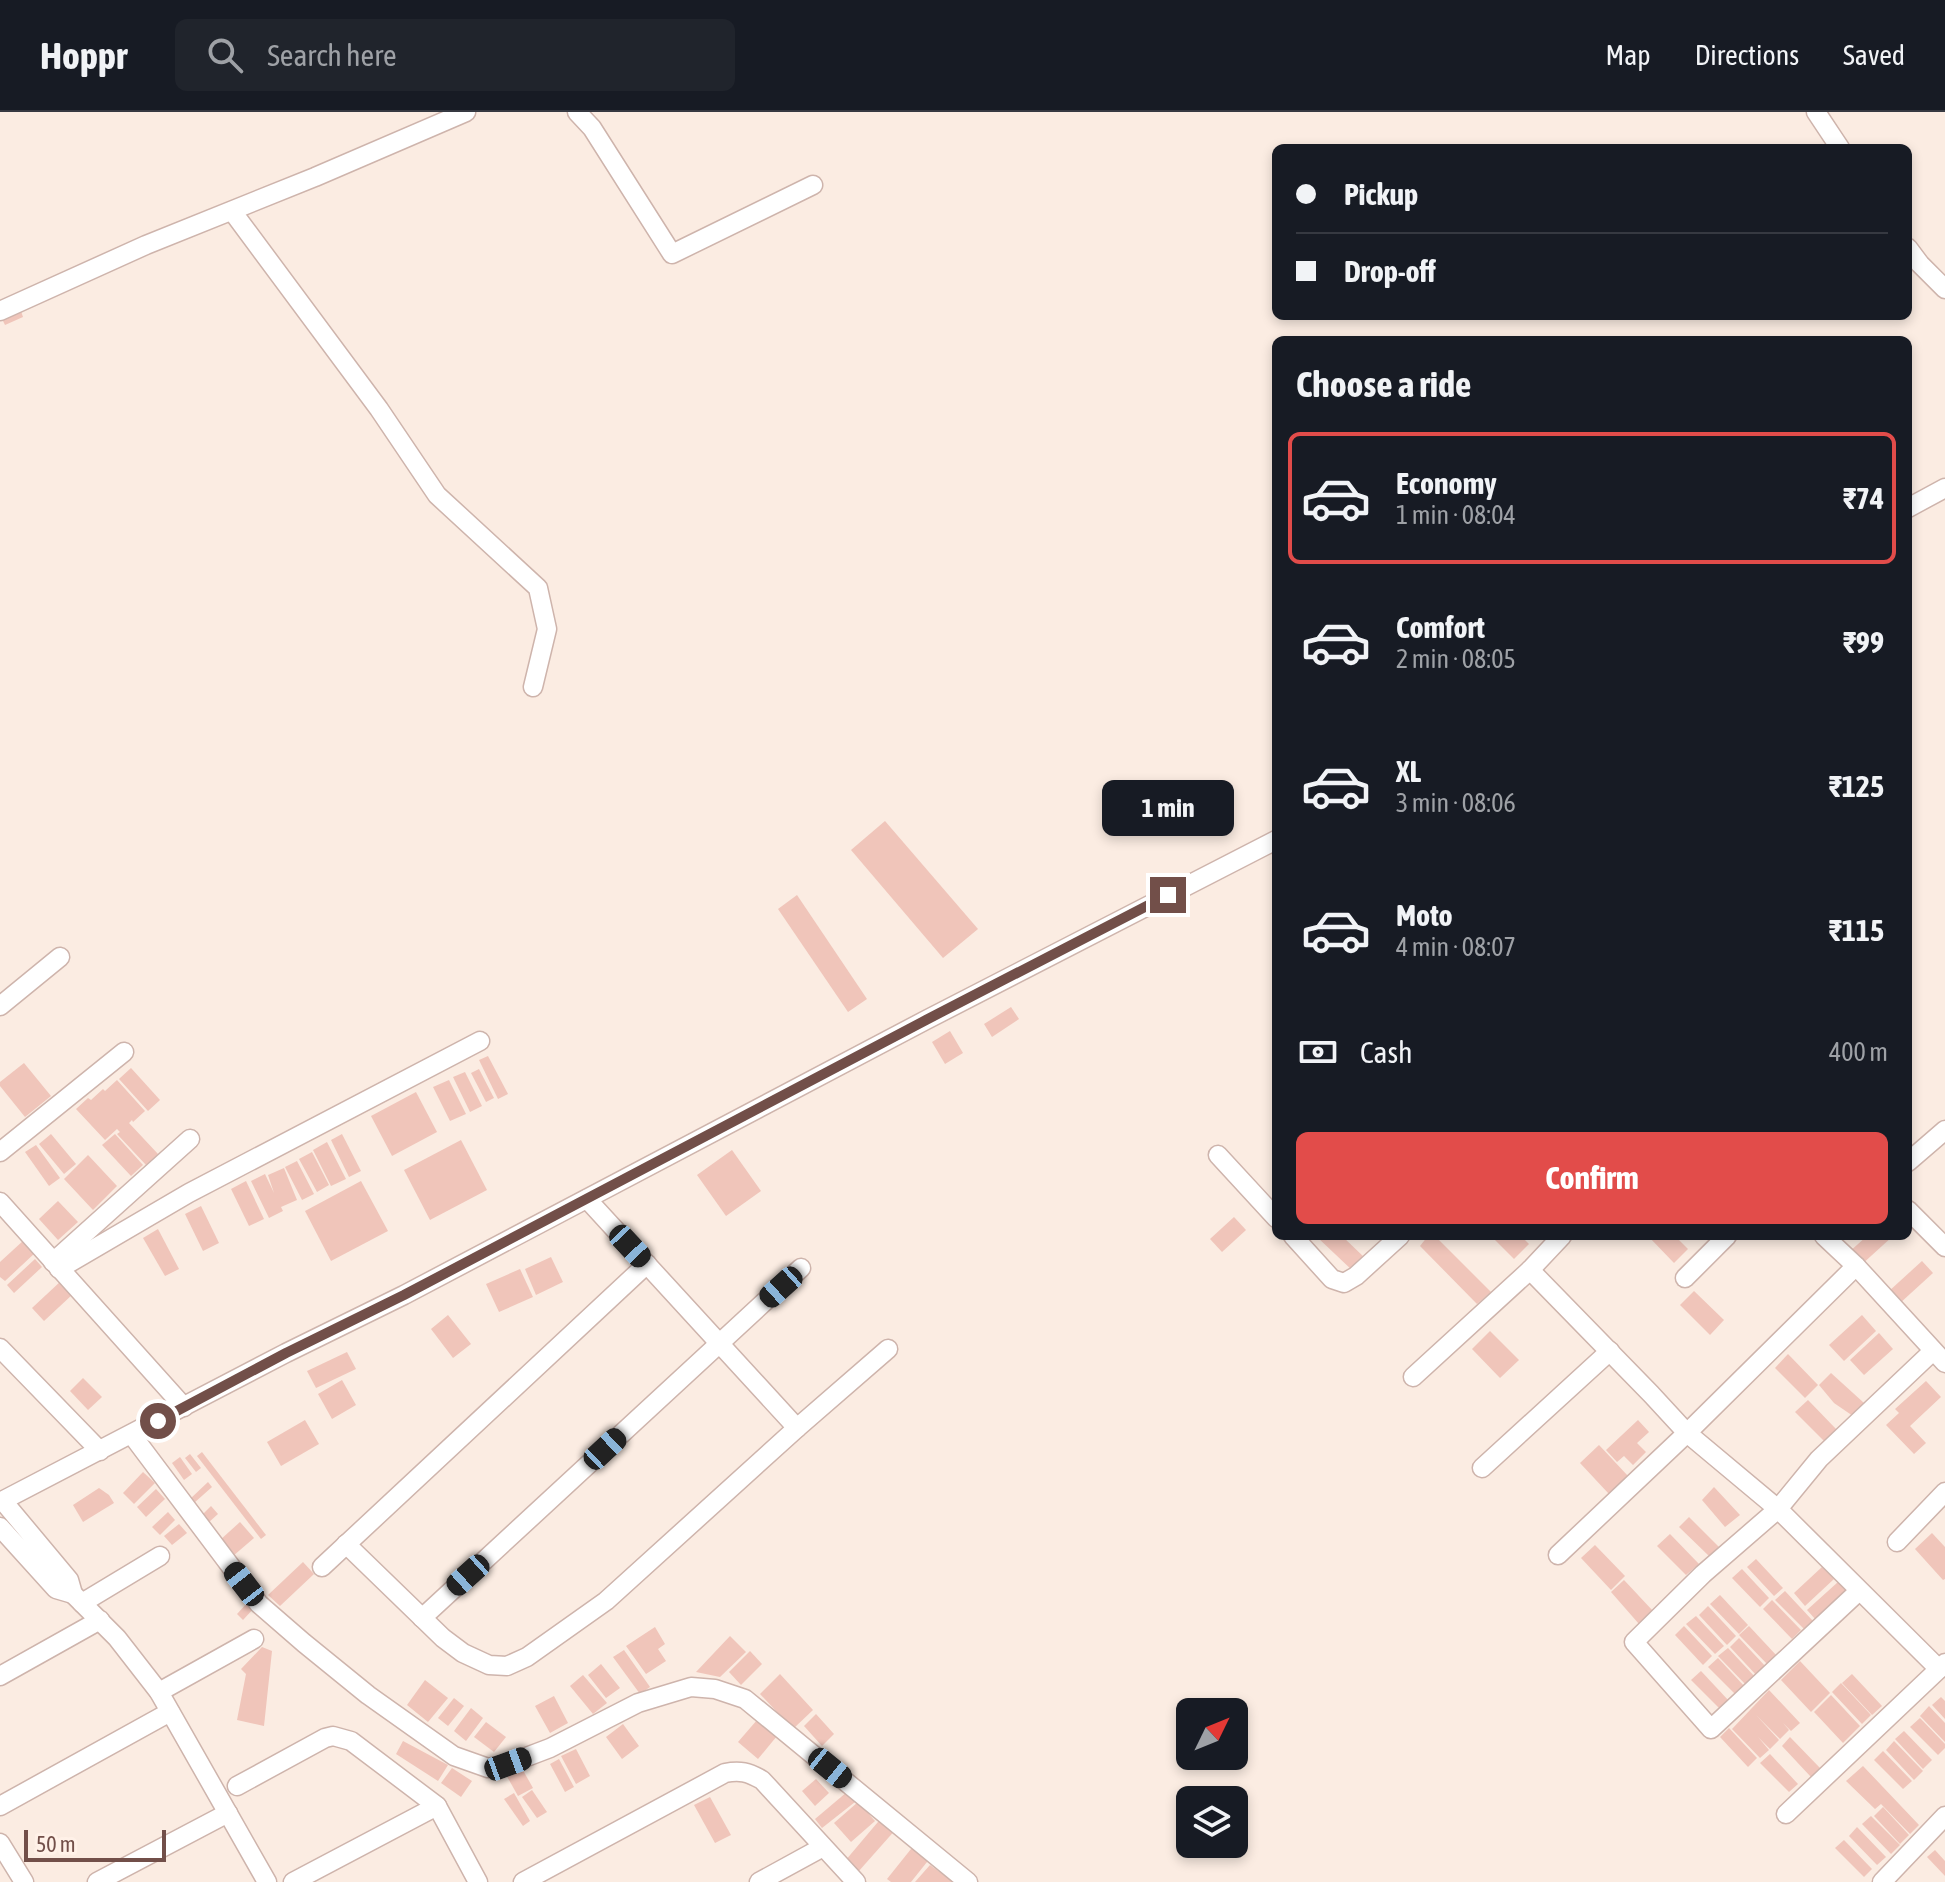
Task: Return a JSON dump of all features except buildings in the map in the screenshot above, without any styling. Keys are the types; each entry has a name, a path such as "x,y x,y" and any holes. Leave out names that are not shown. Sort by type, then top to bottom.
{"street":[{"path":"0,311 146,245 466,112"},
{"path":"577,112 592,128 672,254 813,185"},
{"path":"1816,112 1837,144"},
{"path":"232,211 379,409 437,495 538,588 547,629 533,687"},
{"path":"1912,253 1945,289"},
{"path":"1912,506 1945,488"},
{"path":"33,1551 2,1502 1272,842"},
{"path":"0,1006 60,957"},
{"path":"56,1265 480,1041"},
{"path":"0,1152 124,1052"},
{"path":"1912,1159 1945,1130"},
{"path":"56,1265 190,1139"},
{"path":"1218,1155 1272,1214"},
{"path":"587,1199 797,1428"},
{"path":"0,1202 184,1407"},
{"path":"1912,1214 1945,1247"},
{"path":"1297,1240 1332,1279 1344,1283 1396,1240"},
{"path":"1413,1377 1530,1270 1558,1240"},
{"path":"1685,1278 1723,1240"},
{"path":"1828,1240 1939,1357 1819,1459 1778,1509 1703,1574 1634,1642 1711,1729 1859,1591"},
{"path":"322,1567 647,1264"},
{"path":"1558,1555 1856,1266"},
{"path":"422,1618 801,1268"},
{"path":"1530,1270 1687,1433 1778,1509 1859,1591 1942,1666 1786,1814"},
{"path":"0,1348 100,1451"},
{"path":"346,1544 443,1638 463,1653 489,1665 507,1666 527,1657 606,1601 888,1349"},
{"path":"1482,1468 1610,1351"},
{"path":"132,1435 259,1604 368,1695 454,1756 488,1768 508,1764 550,1748 638,1703 691,1687 715,1689 745,1699 968,1882"},
{"path":"1897,1542 1945,1492"},
{"path":"0,1527 69,1580 78,1598 133,1656 159,1692 267,1882"},
{"path":"78,1598 160,1556"},
{"path":"0,1676 100,1620"},
{"path":"159,1692 254,1639"},
{"path":"0,1806 170,1712"},
{"path":"237,1786 325,1738 333,1736 351,1741 437,1806 478,1882"},
{"path":"523,1882 725,1773 738,1771 749,1772 762,1780 856,1882"},
{"path":"293,1882 437,1806"},
{"path":"97,1882 228,1813"},
{"path":"1882,1882 1945,1816"},
{"path":"0,1843 24,1882"},
{"path":"759,1882 823,1847"}],"route":[{"path":"158,1421 1168,895"}]}
